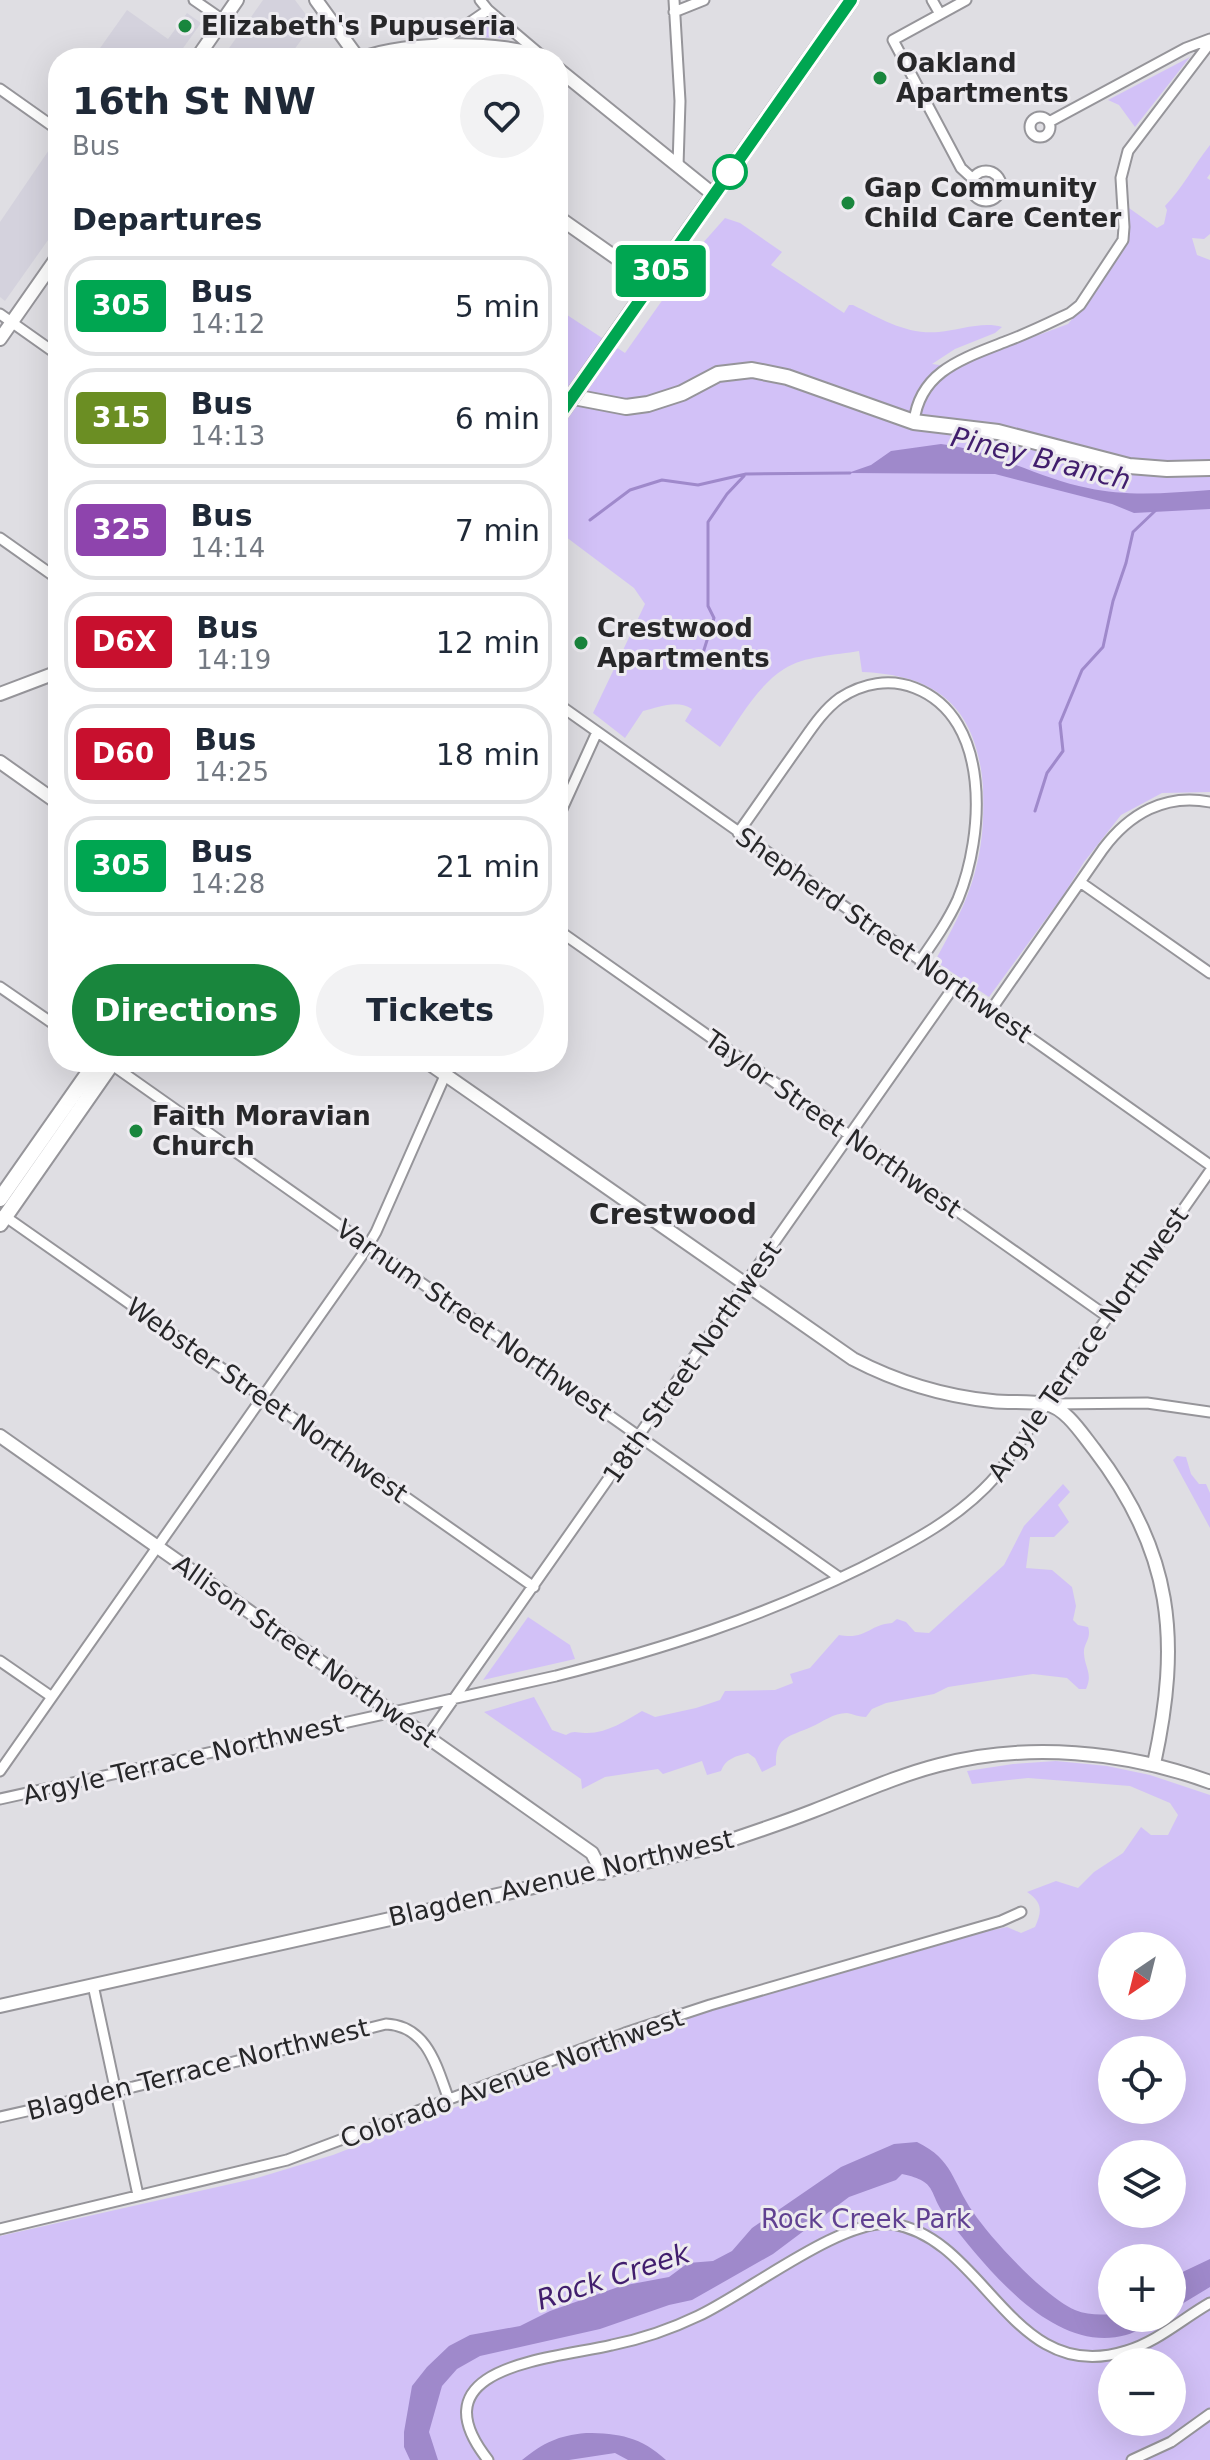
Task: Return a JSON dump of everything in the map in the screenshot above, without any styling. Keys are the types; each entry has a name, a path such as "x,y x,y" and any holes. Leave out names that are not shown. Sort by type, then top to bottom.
{"main road":[{"path":"568,403 851,0"},
{"path":"568,396 626,407 648,404 682,393 718,374 752,370 787,377 914,422 998,432 1129,466 1210,468"},
{"path":"0,1199 89,1072"},
{"path":"2,1218 105,1072"}],"street":[{"path":"194,0 223,20"},
{"path":"204,48 237,0"},
{"path":"316,0 353,48"},
{"path":"480,0 533,48"},
{"path":"674,0 680,101 678,166"},
{"path":"674,12 704,0"},
{"path":"932,0 940,14"},
{"path":"966,0 893,40 961,168 973,179"},
{"path":"435,47 488,10"},
{"path":"1049,122 1186,48 1210,41"},
{"path":"914,422 917,404 926,388 947,366 1070,313 1080,305 1123,240 1121,184 1128,151 1210,41"},
{"path":"426,48 503,48"},
{"path":"568,77 714,195"},
{"path":"0,89 48,123"},
{"path":"568,224 652,283"},
{"path":"0,339 48,270"},
{"path":"0,314 48,348"},
{"path":"0,538 48,572"},
{"path":"0,694 48,676"},
{"path":"738,833 819,718 843,696 865,686 890,682 911,686 937,699 957,721 970,752 975,785 975,824 967,871 958,898 942,930 920,961"},
{"name":"Shepherd Street Northwest","path":"568,711 1210,1168"},
{"path":"568,796 597,732"},
{"path":"0,762 48,796"},
{"path":"991,1010 1122,827 1140,813 1166,803 1190,800 1210,802"},
{"path":"1080,882 1210,973"},
{"name":"Taylor Street Northwest","path":"568,937 1108,1317"},
{"name":"18th Street Northwest","path":"427,1737 955,985"},
{"path":"0,987 48,1020"},
{"name":"Varnum Street Northwest","path":"124,1072 840,1578"},
{"path":"441,1072 844,1354 892,1377 959,1397 1009,1403 1147,1403 1210,1412"},
{"path":"0,1771 368,1246 446,1072"},
{"name":"Argyle Terrace Northwest","path":"0,1799 556,1676 699,1637 773,1609 894,1551 967,1505 997,1475 1210,1168"},
{"name":"Webster Street Northwest","path":"2,1218 534,1587"},
{"path":"1047,1404 1066,1416 1116,1480 1138,1519 1157,1569 1167,1617 1170,1667 1165,1717 1154,1764"},
{"name":"Allison Street Northwest","path":"0,1436 592,1853 602,1873"},
{"path":"0,1661 52,1697"},
{"name":"Blagden Avenue Northwest","path":"0,2006 704,1849 787,1821 895,1778 955,1761 1036,1753 1080,1754 1154,1764 1210,1782"},
{"name":"Colorado Avenue Northwest","path":"0,2229 287,2160 625,2033 710,2005 1001,1921 1021,1912"},
{"path":"93,1985 138,2195"},
{"name":"Blagden Terrace Northwest","path":"0,2117 392,2024 413,2032 425,2044 449,2100"},
{"path":"488,2460 470,2435 467,2414 476,2388 492,2374 515,2365 610,2346 664,2331 725,2303 844,2234 874,2224 902,2226 930,2238 1027,2331 1045,2344 1068,2353 1100,2356 1127,2351 1148,2342 1210,2303"},
{"path":"1132,2460 1171,2442 1210,2414"}],"shaded area":[{"path":"263,0 295,0 313,24 295,48 229,48"},
{"path":"127,10 168,39 187,13 201,23 183,48 100,48"},
{"path":"48,151 48,240 5,301 0,297 0,222"},
{"path":"941,444 978,452 1069,483 1103,491 1149,494 1210,490 1210,509 1134,513 1112,504 995,474 848,473 871,465 891,451"},
{"path":"917,2142 938,2156 951,2172 973,2212 1006,2252 1063,2303 1084,2313 1098,2314 1098,2332 1134,2332 1099,2338 1073,2332 1048,2320 1024,2302 981,2260 947,2218 928,2185 902,2174 896,2180 849,2197 773,2254 692,2300 600,2329 480,2356 457,2369 442,2386 429,2432 438,2460 410,2460 404,2447 404,2432 412,2386 449,2346 470,2335 520,2326 550,2311 621,2286 669,2277 688,2263 713,2261 732,2251 752,2228 841,2167 894,2144"},
{"path":"1210,2259 1210,2287 1186,2302 1186,2270"},
{"path":"586,2433 609,2434 638,2441 666,2460 628,2460 615,2453 569,2460 522,2460 552,2441"}],"green space":[{"path":"489,19 505,31 504,38 470,37 470,31"},
{"path":"1190,57 1135,127 1119,105 1108,100"},
{"path":"1210,145 1210,174 1207,178 1210,180 1210,234 1204,239 1192,238 1197,255 1210,260 1210,792 1162,793 1121,815 989,997 935,961 972,884 981,840 983,787 979,760 962,717 949,701 933,689 913,680 862,672 859,651 810,659 784,669 757,694 720,747 685,721 692,709 686,706 668,705 643,711 625,738 593,713 645,604 634,588 568,538 568,316 625,353 702,244 725,218 740,223 782,252 771,265 844,313 849,305 853,305 894,325 927,332 979,325 1002,327 995,333 955,349 932,364 954,367 1068,324 1123,251 1129,208 1157,228 1164,224 1165,206"},
{"path":"1177,1456 1186,1457 1191,1474 1199,1484 1206,1484 1210,1493 1210,1528 1173,1460"},
{"path":"1063,1484 1070,1492 1058,1505 1069,1522 1054,1537 1030,1537 1026,1568 1052,1570 1072,1587 1076,1606 1073,1620 1078,1625 1088,1627 1089,1631 1084,1650 1089,1675 1086,1689 1079,1689 1067,1678 1033,1674 948,1687 934,1694 886,1703 872,1709 866,1717 847,1713 833,1716 785,1739 778,1748 776,1765 762,1772 755,1758 748,1753 728,1761 721,1771 707,1775 702,1761 663,1774 658,1769 605,1777 582,1789 581,1779 484,1712 534,1697 552,1730 566,1735 574,1732 593,1733 615,1726 642,1711 655,1717 720,1700 725,1691 775,1690 793,1683 790,1674 810,1668 839,1635 856,1636 897,1619 906,1622 915,1632 929,1633 1004,1565 1024,1526"},
{"path":"528,1617 570,1645 575,1659 483,1680"},
{"name":"Rock Creek Park","path":"1056,1761 1107,1766 1150,1775 1210,1795 1210,2460 0,2460 0,2236 257,2178 333,2155 704,2013 988,1931 1007,1927 1021,1933 1035,1927 1040,1912 1036,1900 1027,1892 1056,1881 1078,1888 1094,1872 1123,1853 1141,1827 1151,1835 1168,1835 1178,1815 1170,1803 1130,1786 1028,1778 972,1784 967,1771"}],"waterway":[{"name":"Piney Branch","path":"590,520 630,490 662,480 698,485 746,474 850,473"},
{"path":"703,653 714,618 708,606 708,522 744,476"},
{"path":"1035,811 1047,773 1063,751 1060,723 1082,670 1103,647 1133,532 1155,511"}],"bus line":[{"name":"305","path":"568,403 851,0"}],"place":[{"name":"Elizabeth's Pupuseria","path":"185,26"},
{"name":"Oakland Apartments","path":"880,78"},
{"name":"Gap Community Child Care Center","path":"848,203"},
{"name":"Crestwood Apartments","path":"581,643"},
{"name":"Faith Moravian Church","path":"136,1131"}],"district":[{"name":"Crestwood","path":"673,1214"}],"water label":[{"name":"Rock Creek","path":"613,2276"}]}
